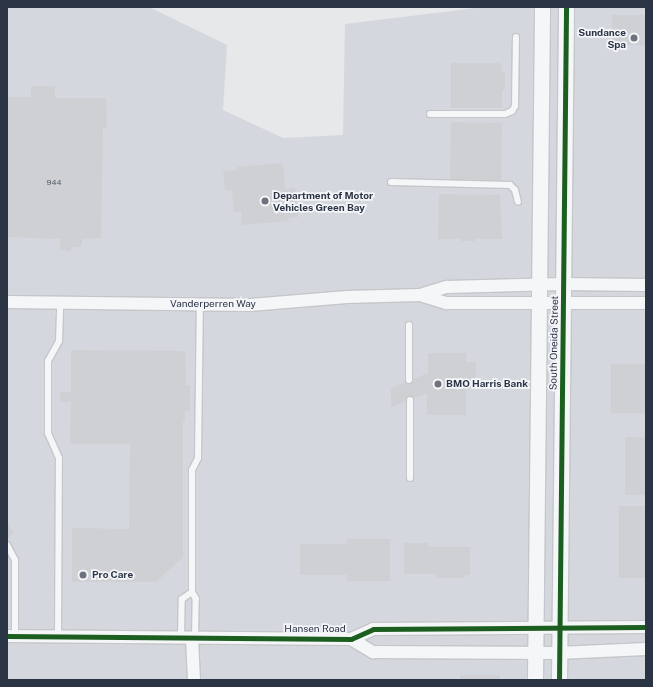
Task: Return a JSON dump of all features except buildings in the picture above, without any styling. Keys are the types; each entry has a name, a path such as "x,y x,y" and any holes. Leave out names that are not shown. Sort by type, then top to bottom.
{"street":[{"name":"South Oneida Street","path":"535,680 534,628 540,284 542,7"},
{"name":"South Oneida Street","path":"559,680 558,653 566,7"},
{"name":"Vanderperren Way","path":"7,302 250,305 347,296 420,295 447,287 540,284 646,285"},
{"name":"Vanderperren Way","path":"420,295 447,303 646,303"},
{"name":"Hansen Road","path":"11,636 350,639 373,629 646,627"},
{"path":"190,638 194,680"},
{"name":"Hansen Road","path":"350,639 373,652 558,653 646,649"}],"lane":[{"path":"430,114 504,114 512,110 515,106 516,37"},
{"path":"391,182 510,185 514,190 518,202"},
{"path":"58,637 59,458 48,433 48,361 59,341 60,303"},
{"path":"190,638 196,599 192,592 192,470 198,458 200,305"},
{"path":"409,325 409,380"},
{"path":"410,400 410,478"},
{"path":"7,545 14,560 11,636"},
{"path":"190,638 182,599 192,592"}],"shaded area":[{"path":"7,7 149,7 227,45 223,110 283,138 343,135 345,24 484,7 646,7 646,680 7,680"}],"cycle path":[{"path":"559,680 566,7"},
{"path":"7,636 351,639 373,629 646,627"}],"place":[{"name":"Sundance Spa","path":"634,38"},
{"name":"Department of Motor Vehicles Green Bay","path":"265,201"},
{"name":"BMO Harris Bank","path":"438,384"},
{"name":"Pro Care","path":"83,575"}]}
